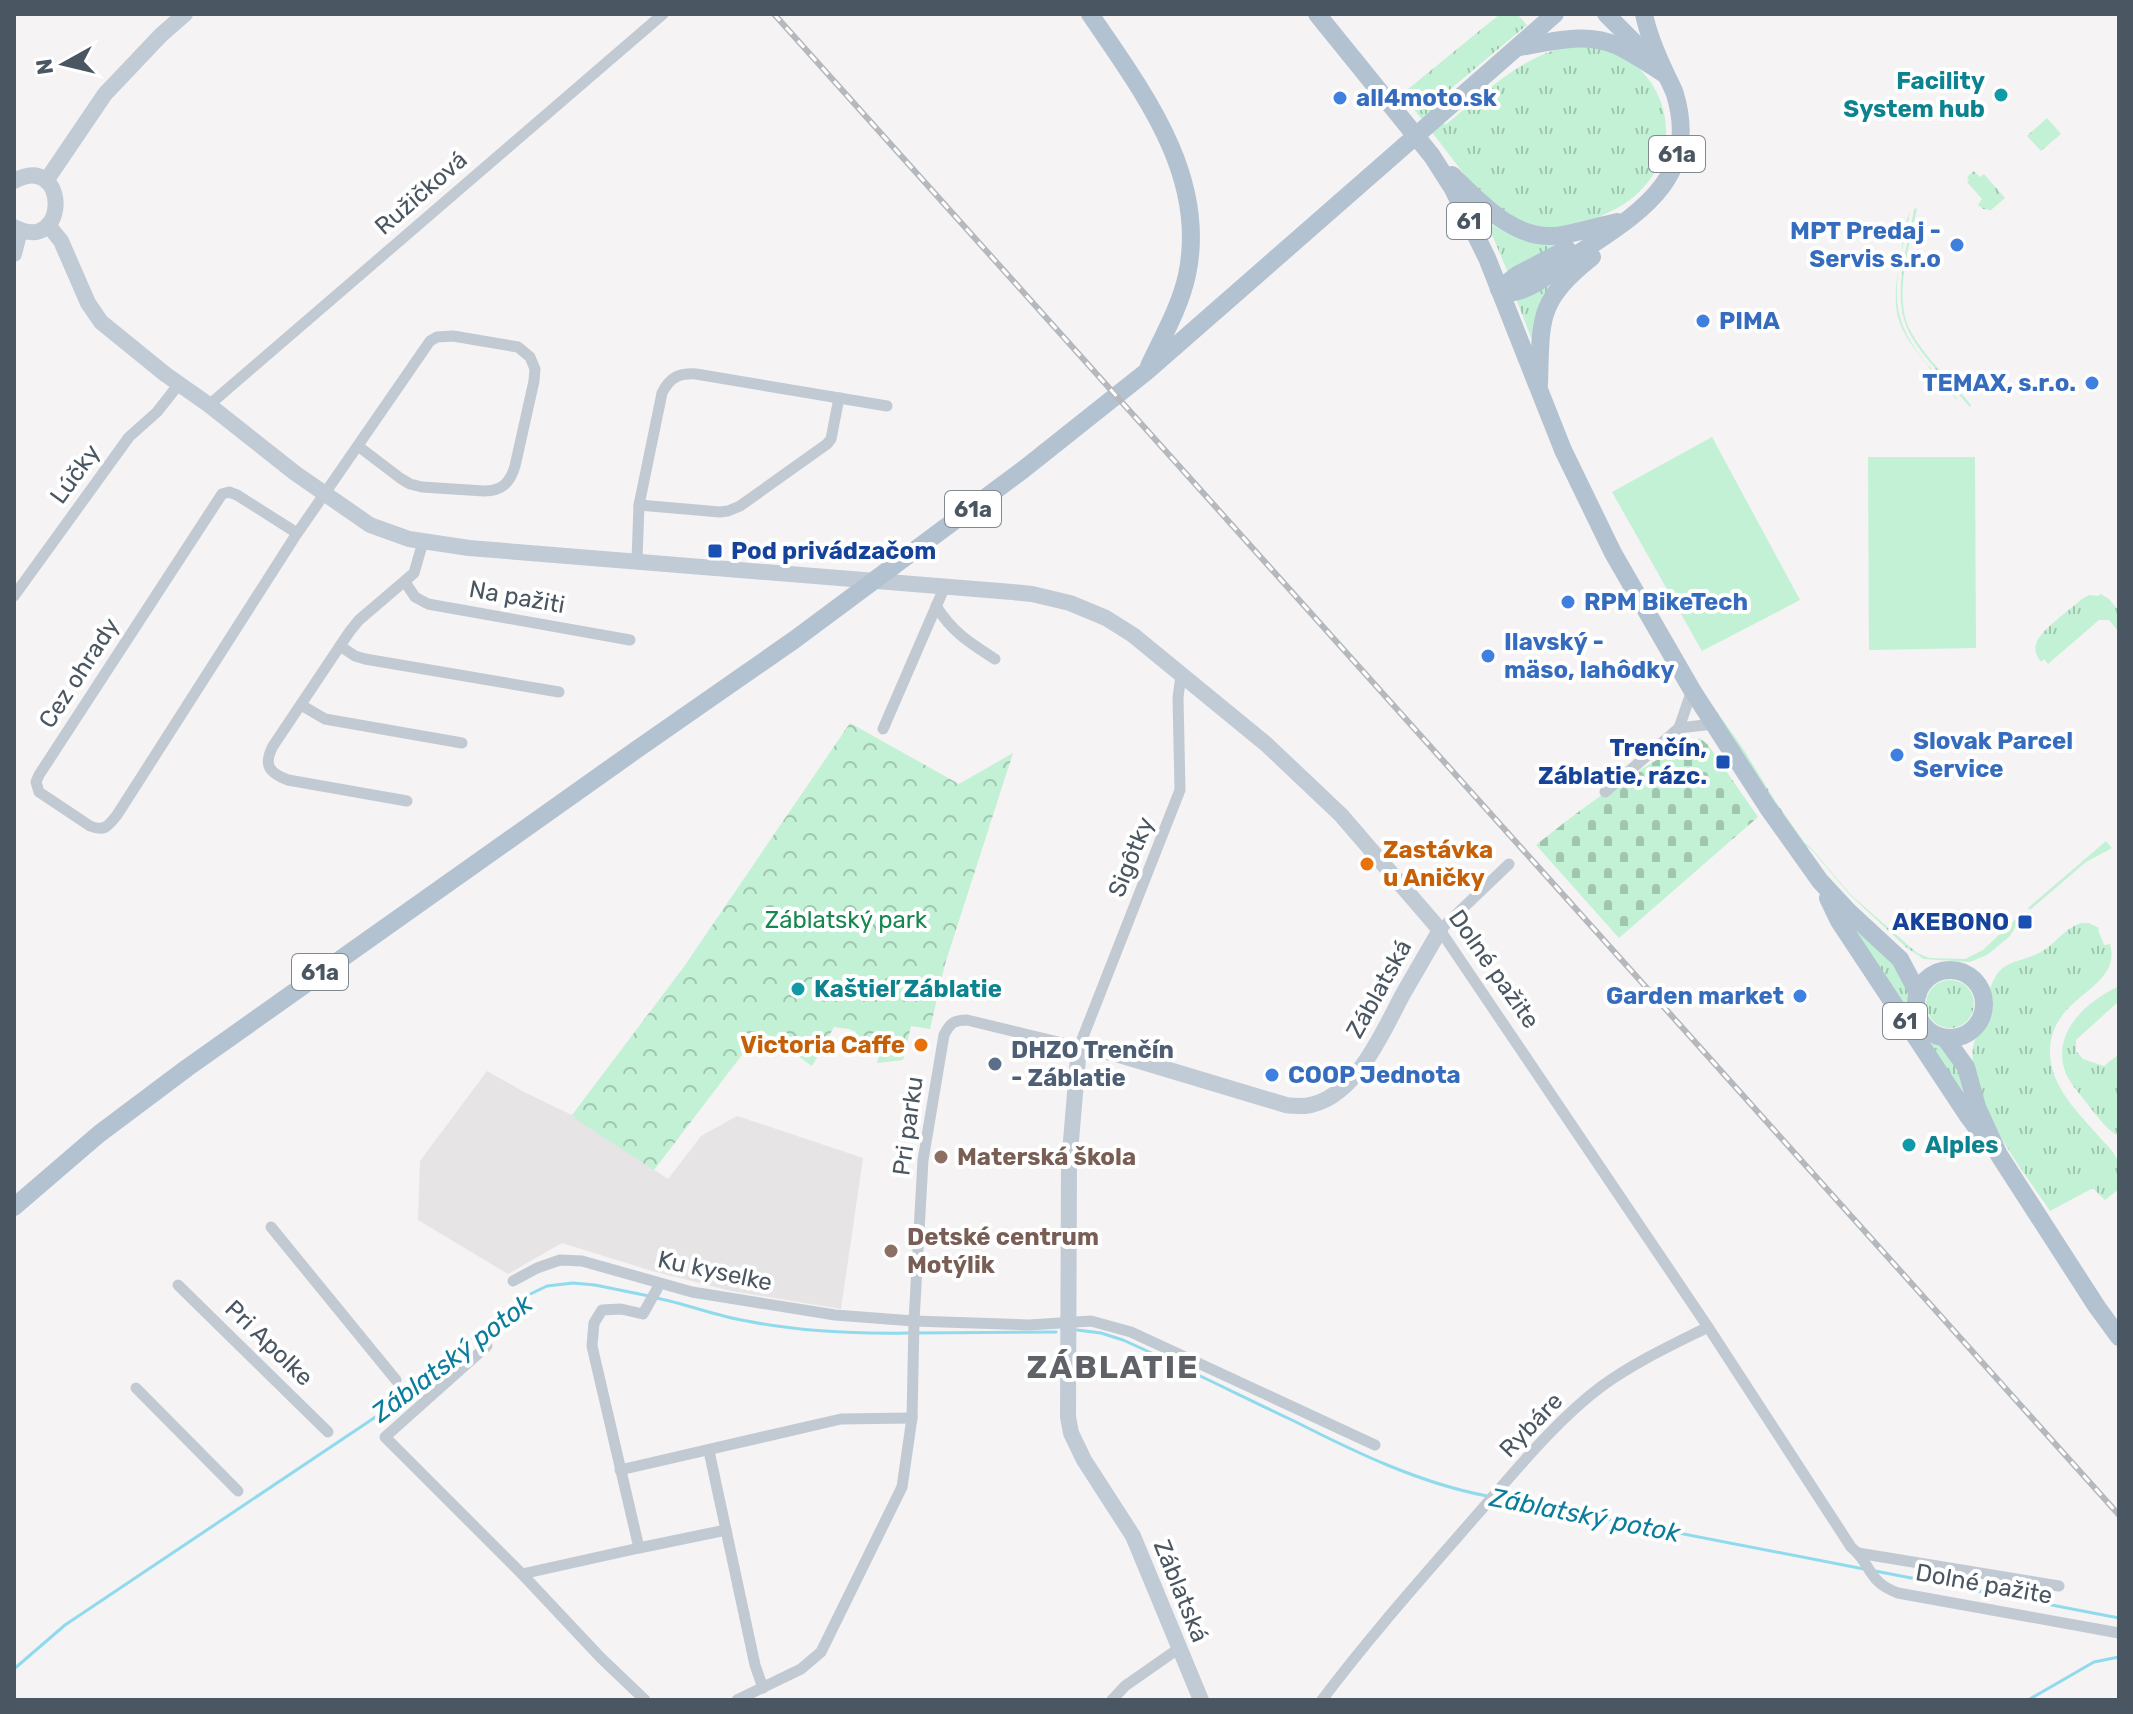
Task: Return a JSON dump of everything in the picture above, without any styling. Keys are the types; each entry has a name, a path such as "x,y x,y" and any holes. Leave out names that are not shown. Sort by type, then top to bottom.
{"main road":[{"name":"61a","path":"1090,14 1148,101 1171,143 1187,195 1190,221 1187,275 1178,304 1146,372"},
{"name":"61","path":"1317,14 1432,156 1468,217 1563,450 1613,553 1713,724 1820,881 1900,959 1940,972"},
{"name":"61a","path":"14,1207 99,1134 187,1068 794,640 987,498 1146,372 1555,14"},
{"name":"61a","path":"1606,14 1666,75"},
{"name":"61a","path":"1620,14 1666,75"},
{"name":"61a","path":"1539,391 1540,334 1545,311 1554,295 1663,187 1677,155 1680,134 1678,108 1644,14"},
{"path":"1518,47 1592,38 1624,49 1666,75"},
{"name":"61a","path":"1432,156 1489,211 1521,230 1560,236 1631,218"},
{"name":"61a","path":"1499,289 1513,292 1525,289 1631,218"},
{"name":"61","path":"1820,881 1839,921 2119,1337"},
{"name":"61","path":"1900,959 1918,993"},
{"name":"61","path":"1951,970 1973,979 1984,1000 1979,1022 1972,1031 1962,1036 1945,1038 1934,1034 1921,1022 1916,1005 1918,993 1926,980 1940,972 1951,970"},
{"name":"61","path":"1966,1067 1972,1031"},
{"name":"61","path":"1945,1038 1966,1067 1977,1107 1999,1155"}],"street":[{"path":"46,181 105,94 185,14"},
{"name":"Ružičková","path":"209,405 663,14"},
{"path":"14,181 31,176 46,181 56,195 57,203 48,225 37,231 17,228 14,254"},
{"name":"Dolné pažite","path":"48,225 61,241 88,303 101,322 295,473 370,525 394,535 469,548 1032,594 1079,606 1133,635 1266,744 1341,815 1440,930 1708,1327 1872,1577 1898,1593 2119,1633"},
{"path":"453,336 518,347 530,357 535,369 534,381 512,477 505,487 484,491 416,486 400,478 358,446 425,347 437,337 453,336"},
{"path":"637,560 639,505 662,393 672,378 686,373 696,374 887,406"},
{"name":"Lúčky","path":"14,596 136,428 157,412 179,384"},
{"path":"639,505 720,512 740,506 827,444 832,435 839,398"},
{"name":"Cez ohrady","path":"297,533 237,495 229,492 222,494 39,775 36,782 39,792 90,826 98,829 107,827 297,533 358,446"},
{"path":"407,801 288,780 271,770 267,763 268,756 359,620 405,582 416,568 423,542"},
{"name":"Na pažiti","path":"405,582 415,597 428,604 630,640"},
{"path":"883,729 945,586"},
{"path":"936,606 946,623 967,642 995,659"},
{"path":"340,646 364,659 559,692"},
{"name":"Sigôtky","path":"1079,1047 1180,790 1178,697 1181,676"},
{"path":"1605,792 1679,728 1692,690"},
{"path":"301,705 325,719 462,743"},
{"path":"1679,728 1713,724"},
{"name":"Záblatská","path":"1201,1700 1133,1536 1084,1460 1071,1433 1068,1417 1069,1164 1079,1047 1116,1054 1286,1105 1305,1106 1322,1101 1339,1091 1358,1073 1440,930 1509,864"},
{"name":"Pri parku","path":"914,1321 923,1160 944,1035 949,1025 956,1020 967,1020 1079,1047"},
{"path":"271,1227 396,1380"},
{"name":"Ku kyselke","path":"513,1281 560,1260 582,1261 658,1286 835,1315 1029,1325 1068,1322"},
{"name":"Pri Apolke","path":"178,1285 328,1432"},
{"name":"Ku kyselke","path":"639,1548 592,1346 594,1323 602,1310 621,1309 643,1314 658,1286"},
{"path":"737,1700 801,1669 821,1652 902,1487 912,1418 914,1321"},
{"path":"1068,1322 1091,1321 1131,1332 1375,1445"},
{"name":"Rybáre","path":"1322,1700 1372,1635 1565,1418 1631,1366 1708,1327"},
{"path":"487,1346 385,1437 645,1700"},
{"path":"136,1388 238,1491"},
{"path":"620,1470 841,1419 912,1418"},
{"path":"709,1451 755,1665 763,1688"},
{"path":"522,1574 726,1530"},
{"name":"Dolné pažite","path":"1860,1557 2059,1586"},
{"path":"1112,1700 1125,1686 1178,1649"}],"shaded area":[{"path":"487,1071 572,1115 668,1179 701,1136 737,1116 863,1158 841,1309 731,1291 562,1243 508,1274 418,1220 420,1161"}],"green space":[{"path":"1500,14 1517,14 1527,25 1429,107 1445,125 1497,82 1540,56 1555,50 1586,46 1614,52 1637,67 1654,88 1664,113 1666,140 1657,168 1638,193 1623,204 1602,216 1570,227 1544,229 1524,224 1480,194 1402,94"},
{"path":"2047,118 2061,134 2041,151 2027,136"},
{"path":"1974,171 1980,177 1984,174 2005,198 1991,210 1978,205 1982,199 1967,182 1967,177"},
{"path":"1917,208 1904,271 1906,318 1924,352 1970,407 1919,349 1903,316 1902,270 1914,209"},
{"path":"1486,220 1522,239 1561,243 1508,273"},
{"path":"1899,267 1897,303 1901,320 1924,361 1911,344 1899,319 1896,306"},
{"path":"1565,269 1532,340 1517,301"},
{"path":"1712,437 1800,600 1702,651 1612,492"},
{"path":"1868,457 1975,457 1976,648 1869,650"},
{"path":"2101,594 2119,611 2119,632 2109,620 2099,620 2048,664 2044,659 2041,662 2035,647 2043,633 2082,599"},
{"path":"1705,695 1804,842 1812,849 1850,894 1917,953 1929,958 1965,959 1983,950 2018,917 2020,919 2010,936 1987,955 1970,962 1924,959 1907,948 1849,894 1812,850 1804,848"},
{"name":"Záblatský park","path":"850,723 959,784 1013,753 945,964 930,1029 911,1026 903,1060 877,1063 880,1053 855,1036 856,1032 834,1027 812,1066 761,1030 654,1170 572,1115 683,968"},
{"path":"1700,738 1758,817 1619,938 1536,845 1615,786 1656,760"},
{"path":"2106,841 2112,848 2086,862 2030,910 2028,908"},
{"path":"1847,922 1893,962 1912,994 1913,1014 1919,1028 1942,1043 1957,1063 1968,1103"},
{"path":"2082,923 2099,928 2104,945 2110,944 2111,959 2106,972 2062,1016 2053,1031 2051,1063 2067,1099 2116,1156 2119,1189 2105,1200 2093,1188 2050,1211 2011,1154 1987,1111 1973,1067 1973,1047 1988,1018 1990,989 1998,973 2009,964 2043,951 2069,929"},
{"path":"1950,980 1967,987 1974,1004 1967,1021 1950,1028 1933,1021 1926,1004 1933,987"},
{"path":"2119,986 2119,1001 2076,1040 2076,1051 2083,1059 2104,1066 2119,1054 2119,1136 2102,1122 2073,1086 2062,1059 2067,1032 2074,1021 2095,1001"}],"waterway":[{"name":"Záblatský potok","path":"14,1669 65,1625 380,1414 520,1299 547,1286 573,1283 649,1296"},
{"name":"Záblatský potok","path":"656,1298 735,1319 787,1328 848,1333 909,1333"},
{"name":"Záblatský potok","path":"1077,1330 1123,1340 1388,1465 1437,1483 1487,1496"},
{"name":"Záblatský potok","path":"916,1333 1056,1332"},
{"name":"Záblatský potok","path":"1498,1498 1864,1569"},
{"name":"Záblatský potok","path":"1875,1571 2119,1618"},
{"path":"2028,1700 2094,1662 2119,1657"}],"railway":[{"path":"774,14 2119,1515"}],"place":[{"name":"Facility System hub","path":"2001,95"},
{"name":"all4moto.sk","path":"1340,98"},
{"name":"MPT Predaj - Servis s.r.o","path":"1957,245"},
{"name":"PIMA","path":"1703,321"},
{"name":"TEMAX, s.r.o.","path":"2092,383"},
{"name":"Pod privádzačom","path":"715,551"},
{"name":"RPM BikeTech","path":"1568,602"},
{"name":"Ilavský - mäso, lahôdky","path":"1488,656"},
{"name":"Slovak Parcel Service","path":"1897,755"},
{"name":"Trenčín, Záblatie, rázc.","path":"1723,762"},
{"name":"Zastávka u Aničky","path":"1367,864"},
{"name":"AKEBONO","path":"2025,922"},
{"name":"Kaštieľ Záblatie","path":"798,989"},
{"name":"Garden market","path":"1800,996"},
{"name":"Victoria Caffe","path":"921,1045"},
{"name":"DHZO Trenčín - Záblatie","path":"995,1064"},
{"name":"COOP Jednota","path":"1272,1075"},
{"name":"Alples","path":"1909,1145"},
{"name":"Materská škola","path":"941,1157"},
{"name":"Detské centrum Motýlik","path":"891,1251"}],"district":[{"name":"ZÁBLATIE","path":"1113,1367"}]}
